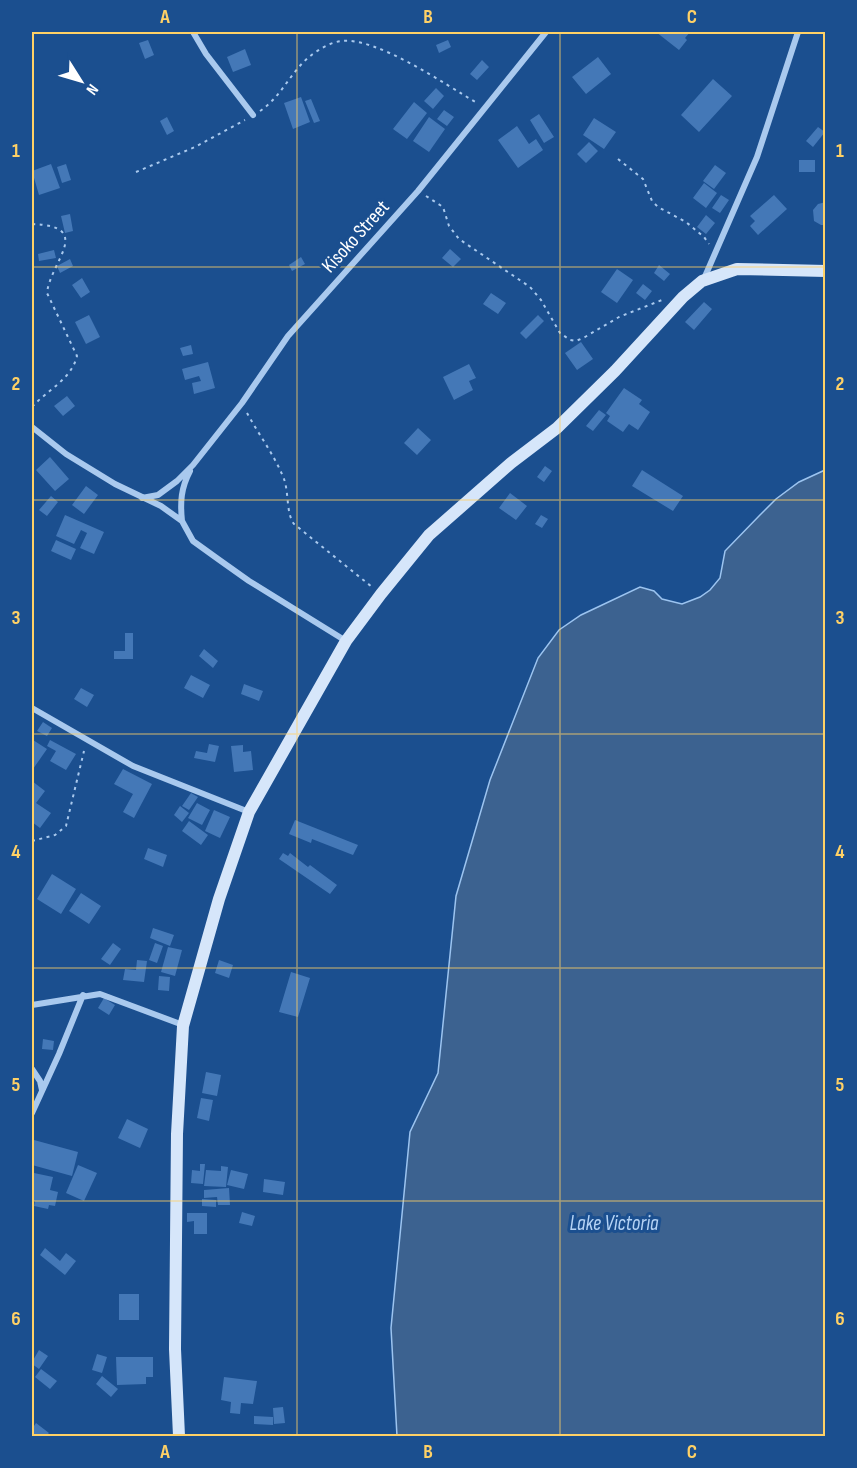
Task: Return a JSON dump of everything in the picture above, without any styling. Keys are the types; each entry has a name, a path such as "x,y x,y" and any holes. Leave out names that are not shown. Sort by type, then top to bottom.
{"street":[{"path":"193,32 206,54 253,115"},
{"name":"Kisoko Street","path":"142,498 158,495 193,465 242,403 288,336 418,190 546,32"},
{"path":"702,281 744,192 798,32"},
{"path":"179,1437 176,1349 177,1134 183,1026 219,899 249,812 346,641 429,535 511,463 557,428 683,297 702,281 737,269 825,271"},
{"path":"32,428 66,454 142,498 161,506 182,521 193,541 249,581 346,641"},
{"name":"Kisoko Street","path":"182,521 180,505 183,484 193,465"},
{"path":"32,708 133,766 249,812"},
{"path":"32,1005 83,995 102,994 183,1026"},
{"path":"32,1113 83,995"},
{"path":"32,1070 40,1081 42,1090"}],"path":[{"path":"136,172 195,147 268,106 308,58 328,45 341,41 376,46 485,108"},
{"path":"618,159 643,179 652,201 658,207 696,229 715,251"},
{"path":"418,190 443,207 448,226 459,239 530,287 541,300 560,333 570,340 576,341 585,337 619,316 643,306 665,299 683,297"},
{"path":"32,224 55,227 65,239 64,254 55,267 47,293 77,356 71,371 32,407"},
{"path":"242,403 283,478 289,493 291,517 294,524 381,594"},
{"path":"32,841 55,835 66,826 87,739"}],"water":[{"name":"Lake Victoria","path":"825,470 825,1436 397,1436 391,1328 410,1132 438,1073 456,896 490,780 538,658 559,630 581,615 640,587 654,591 662,599 682,604 700,597 710,590 720,578 725,551 759,516 776,499 799,482"}],"building":[{"path":"656,32 690,32 679,50"},
{"path":"148,40 154,55 145,59 139,43"},
{"path":"448,40 451,47 439,53 436,45"},
{"path":"245,49 251,65 233,72 227,57"},
{"path":"598,57 611,74 586,94 572,77"},
{"path":"482,60 489,67 477,80 470,74"},
{"path":"713,79 732,96 699,132 681,115"},
{"path":"436,88 444,96 433,109 424,101"},
{"path":"301,97 310,122 293,129 284,103"},
{"path":"311,99 320,121 314,123 305,101"},
{"path":"414,102 427,113 407,139 393,129"},
{"path":"444,110 454,117 447,126 437,119"},
{"path":"539,114 554,137 544,143 530,120"},
{"path":"167,117 174,131 167,135 160,121"},
{"path":"429,117 445,129 429,152 413,141"},
{"path":"594,118 616,132 604,149 583,135"},
{"path":"517,126 529,144 536,139 543,150 518,168 498,140"},
{"path":"818,127 825,132 813,147 806,141"},
{"path":"589,142 598,151 586,163 577,154"},
{"path":"799,160 815,160 815,172 799,172"},
{"path":"51,164 60,188 39,195 32,171"},
{"path":"66,164 71,180 62,183 57,167"},
{"path":"715,165 726,173 714,189 703,181"},
{"path":"704,183 717,193 706,208 693,198"},
{"path":"721,195 729,200 720,213 712,208"},
{"path":"774,195 787,209 758,235 750,226 755,221 750,216"},
{"path":"826,202 826,225 821,225 814,221 813,210 818,204"},
{"path":"70,214 73,231 65,233 61,216"},
{"path":"706,215 715,223 706,234 697,227"},
{"path":"450,249 461,259 453,267 442,258"},
{"path":"54,250 56,258 39,261 38,254"},
{"path":"301,257 305,264 292,271 289,265"},
{"path":"70,259 73,266 60,273 57,266"},
{"path":"659,265 670,274 664,281 654,273"},
{"path":"617,269 633,280 617,303 601,292"},
{"path":"82,278 90,292 81,298 72,285"},
{"path":"643,284 652,291 645,300 636,293"},
{"path":"491,293 506,303 498,314 483,304"},
{"path":"704,302 712,309 694,330 685,322"},
{"path":"89,315 100,337 86,344 75,322"},
{"path":"538,315 544,321 526,339 520,333"},
{"path":"581,342 593,359 577,370 565,353"},
{"path":"191,345 193,354 183,356 180,348"},
{"path":"208,362 215,388 194,394 192,383 201,381 199,376 185,380 182,369"},
{"path":"469,364 476,378 469,381 473,390 454,400 443,377"},
{"path":"624,388 642,400 639,404 650,412 638,430 629,424 623,432 607,421 610,416 606,413"},
{"path":"67,396 75,406 63,416 54,406"},
{"path":"599,410 606,415 593,431 586,426"},
{"path":"418,428 431,440 417,455 404,443"},
{"path":"50,457 69,479 55,491 36,470"},
{"path":"545,466 552,471 544,482 537,477"},
{"path":"642,470 683,496 673,511 632,486"},
{"path":"86,486 98,495 84,514 72,505"},
{"path":"510,493 527,506 516,520 499,508"},
{"path":"51,496 58,502 47,516 39,510"},
{"path":"65,515 104,532 94,554 80,548 87,533 81,530 74,544 56,536"},
{"path":"541,515 548,519 542,528 535,524"},
{"path":"56,540 76,549 71,560 51,551"},
{"path":"125,633 133,633 133,659 114,659 114,651 125,651"},
{"path":"204,649 218,661 213,668 199,656"},
{"path":"191,675 210,685 203,698 184,688"},
{"path":"244,684 263,691 259,701 241,694"},
{"path":"81,688 94,695 87,707 74,699"},
{"path":"43,722 52,728 47,736 37,731"},
{"path":"33,740 47,749 33,769 32,742"},
{"path":"50,740 76,754 66,770 50,761 56,751 47,746"},
{"path":"209,744 219,746 215,762 194,758 196,751 207,753"},
{"path":"243,745 243,752 251,751 253,770 234,772 231,746"},
{"path":"123,769 152,784 134,818 123,812 133,794 114,784"},
{"path":"32,781 45,791 36,803 51,813 40,828 32,822"},
{"path":"191,793 198,797 189,810 182,806"},
{"path":"197,803 210,810 202,825 188,818"},
{"path":"180,806 189,813 182,822 174,815"},
{"path":"214,810 230,817 220,838 205,831"},
{"path":"295,820 358,845 353,855 312,839 311,843 289,834"},
{"path":"189,821 208,835 201,845 182,831"},
{"path":"148,848 167,855 163,867 144,859"},
{"path":"283,853 288,856 290,853 337,885 330,894 279,859"},
{"path":"52,874 76,889 61,914 37,899"},
{"path":"81,893 101,906 89,924 69,911"},
{"path":"153,928 174,935 170,946 150,938"},
{"path":"113,943 121,949 110,965 101,959"},
{"path":"155,943 163,946 157,963 149,960"},
{"path":"168,947 182,950 175,976 161,972"},
{"path":"137,960 147,961 144,982 123,980 125,969 136,970"},
{"path":"219,960 233,965 229,978 215,973"},
{"path":"291,972 310,978 298,1017 279,1012"},
{"path":"159,976 170,977 169,991 158,990"},
{"path":"104,998 115,1005 109,1015 98,1008"},
{"path":"43,1039 54,1041 53,1050 42,1049"},
{"path":"206,1072 221,1075 217,1096 202,1093"},
{"path":"201,1098 213,1100 209,1121 197,1118"},
{"path":"127,1119 148,1129 140,1148 118,1138"},
{"path":"34,1140 78,1152 72,1176 32,1165"},
{"path":"200,1164 205,1164 203,1184 191,1183 192,1170 200,1171"},
{"path":"78,1165 97,1173 84,1201 66,1193"},
{"path":"221,1166 228,1167 226,1187 204,1186 206,1170 221,1171"},
{"path":"231,1170 248,1174 244,1189 227,1185"},
{"path":"34,1173 53,1177 50,1190 58,1192 55,1206 49,1205 48,1209 34,1206 35,1201 32,1201"},
{"path":"264,1179 285,1182 283,1195 263,1192"},
{"path":"229,1188 230,1205 218,1205 217,1197 204,1198 204,1190"},
{"path":"202,1199 216,1200 216,1207 202,1206"},
{"path":"242,1212 255,1216 252,1226 239,1223"},
{"path":"187,1213 207,1213 207,1234 194,1234 194,1221 187,1222"},
{"path":"45,1248 60,1261 66,1253 76,1261 65,1275 40,1255"},
{"path":"119,1294 139,1294 139,1320 119,1320"},
{"path":"39,1350 48,1356 39,1369 32,1362"},
{"path":"97,1354 107,1357 102,1373 92,1370"},
{"path":"116,1357 153,1357 153,1377 146,1377 146,1384 117,1385"},
{"path":"41,1369 57,1381 50,1389 35,1377"},
{"path":"102,1376 118,1389 111,1397 96,1384"},
{"path":"224,1377 257,1381 253,1404 241,1403 240,1414 230,1413 231,1402 221,1400"},
{"path":"283,1407 285,1423 274,1424 273,1408"},
{"path":"254,1416 273,1417 273,1425 254,1424"},
{"path":"36,1423 49,1433 46,1436 37,1436 32,1433"}]}
